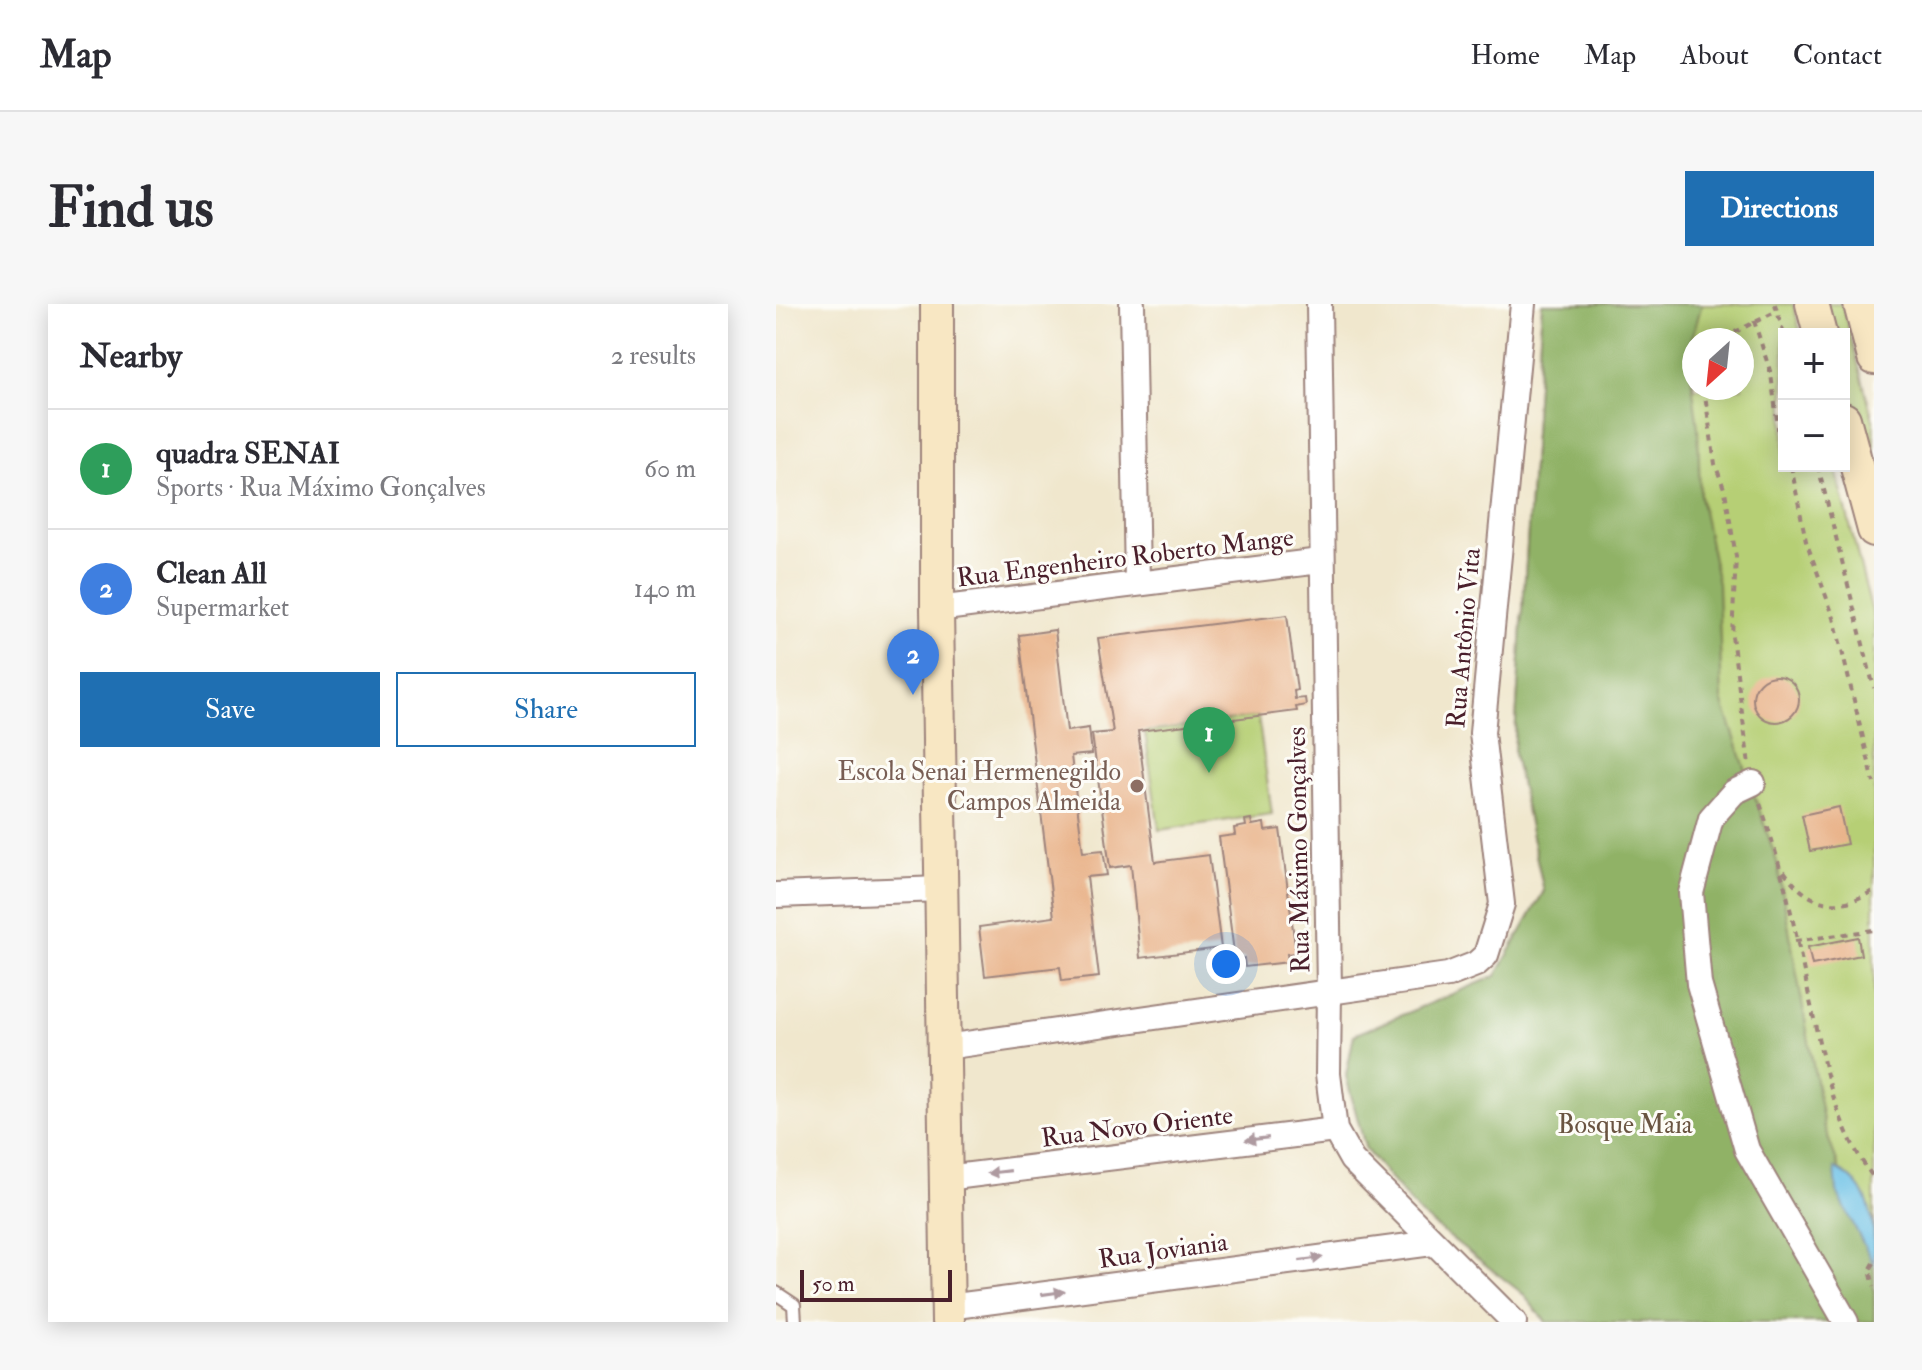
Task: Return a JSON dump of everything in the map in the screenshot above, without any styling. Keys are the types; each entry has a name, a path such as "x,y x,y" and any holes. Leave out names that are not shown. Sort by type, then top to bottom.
{"street":[{"path":"937,304 937,609 948,1314"},
{"path":"1132,304 1137,582"},
{"name":"Rua Máximo Gonçalves","path":"1319,304 1328,1074 1335,1130 1352,1160 1514,1322"},
{"name":"Rua Antônio Vita","path":"945,1047 1463,971 1486,955 1502,904 1482,733 1523,304"},
{"path":"1812,304 1818,328"},
{"path":"1867,316 1874,358"},
{"path":"1850,441 1874,530"},
{"name":"Rua Engenheiro Roberto Mange","path":"937,609 1320,561"},
{"path":"1744,788 1711,818 1691,893 1699,984 1747,1150 1846,1322"},
{"path":"776,895 941,889"},
{"name":"Rua Novo Oriente","path":"946,1178 1335,1130"},
{"path":"1386,1249 1407,1218"},
{"name":"Rua Joviania","path":"948,1314 1432,1243"}],"lane":[{"path":"776,1293 794,1305 795,1322"}],"path":[{"path":"1775,304 1782,328"},
{"path":"1742,328 1777,311"},
{"path":"1754,321 1771,374 1778,428"},
{"path":"1792,472 1806,541 1834,618 1874,783"},
{"path":"1820,472 1874,688"},
{"path":"1781,866 1795,887 1819,903 1838,905 1874,890"},
{"path":"1795,941 1874,930"},
{"path":"1874,1263 1870,1270 1874,1286"}],"green space":[{"name":"Bosque Maia","path":"1542,304 1793,304 1799,328 1778,328 1778,472 1837,472 1874,620 1874,1322 1546,1322 1522,1293 1366,1150 1346,1076 1354,1035 1496,976 1544,891 1514,754"},
{"name":"Bosque Maia","path":"1542,304 1702,304 1695,328 1682,328 1682,400 1694,400 1700,496 1718,584 1722,700 1777,862 1824,1126 1874,1265 1874,1322 1546,1322 1522,1293 1420,1214 1366,1150 1346,1076 1354,1035 1496,976 1544,891 1514,754"},
{"path":"1825,304 1842,304 1848,328 1831,328"},
{"path":"1850,334 1874,424 1874,489 1850,399"},
{"path":"1258,716 1272,814 1159,830 1145,732"}],"water":[{"path":"1835,1168 1858,1185 1869,1207 1874,1265 1837,1192"}],"building":[{"path":"1287,615 1297,690 1294,691 1295,699 1305,698 1306,705 1296,707 1297,711 1138,731 1155,862 1209,855 1221,948 1140,958 1131,865 1110,868 1092,734 1113,732 1098,638"},
{"path":"1055,630 1067,731 1089,728 1092,754 1071,756 1083,852 1103,850 1107,875 1087,877 1099,977 1062,981 1060,967 985,976 979,927 1054,917 1019,635"},
{"path":"1776,676 1792,683 1799,699 1792,715 1776,722 1760,715 1753,699 1760,683"},
{"path":"1839,807 1847,844 1810,851 1802,815"},
{"path":"1251,819 1252,825 1264,823 1265,831 1280,829 1296,953 1287,954 1288,962 1245,967 1244,958 1235,960 1219,837 1235,835 1234,828 1246,826 1245,820"},
{"path":"1858,937 1861,955 1812,965 1808,947"}],"place":[{"name":"Clean All","path":"913,695"},
{"name":"quadra SENAI","path":"1209,773"},
{"name":"Escola Senai Hermenegildo Campos Almeida","path":"1137,786"}]}
